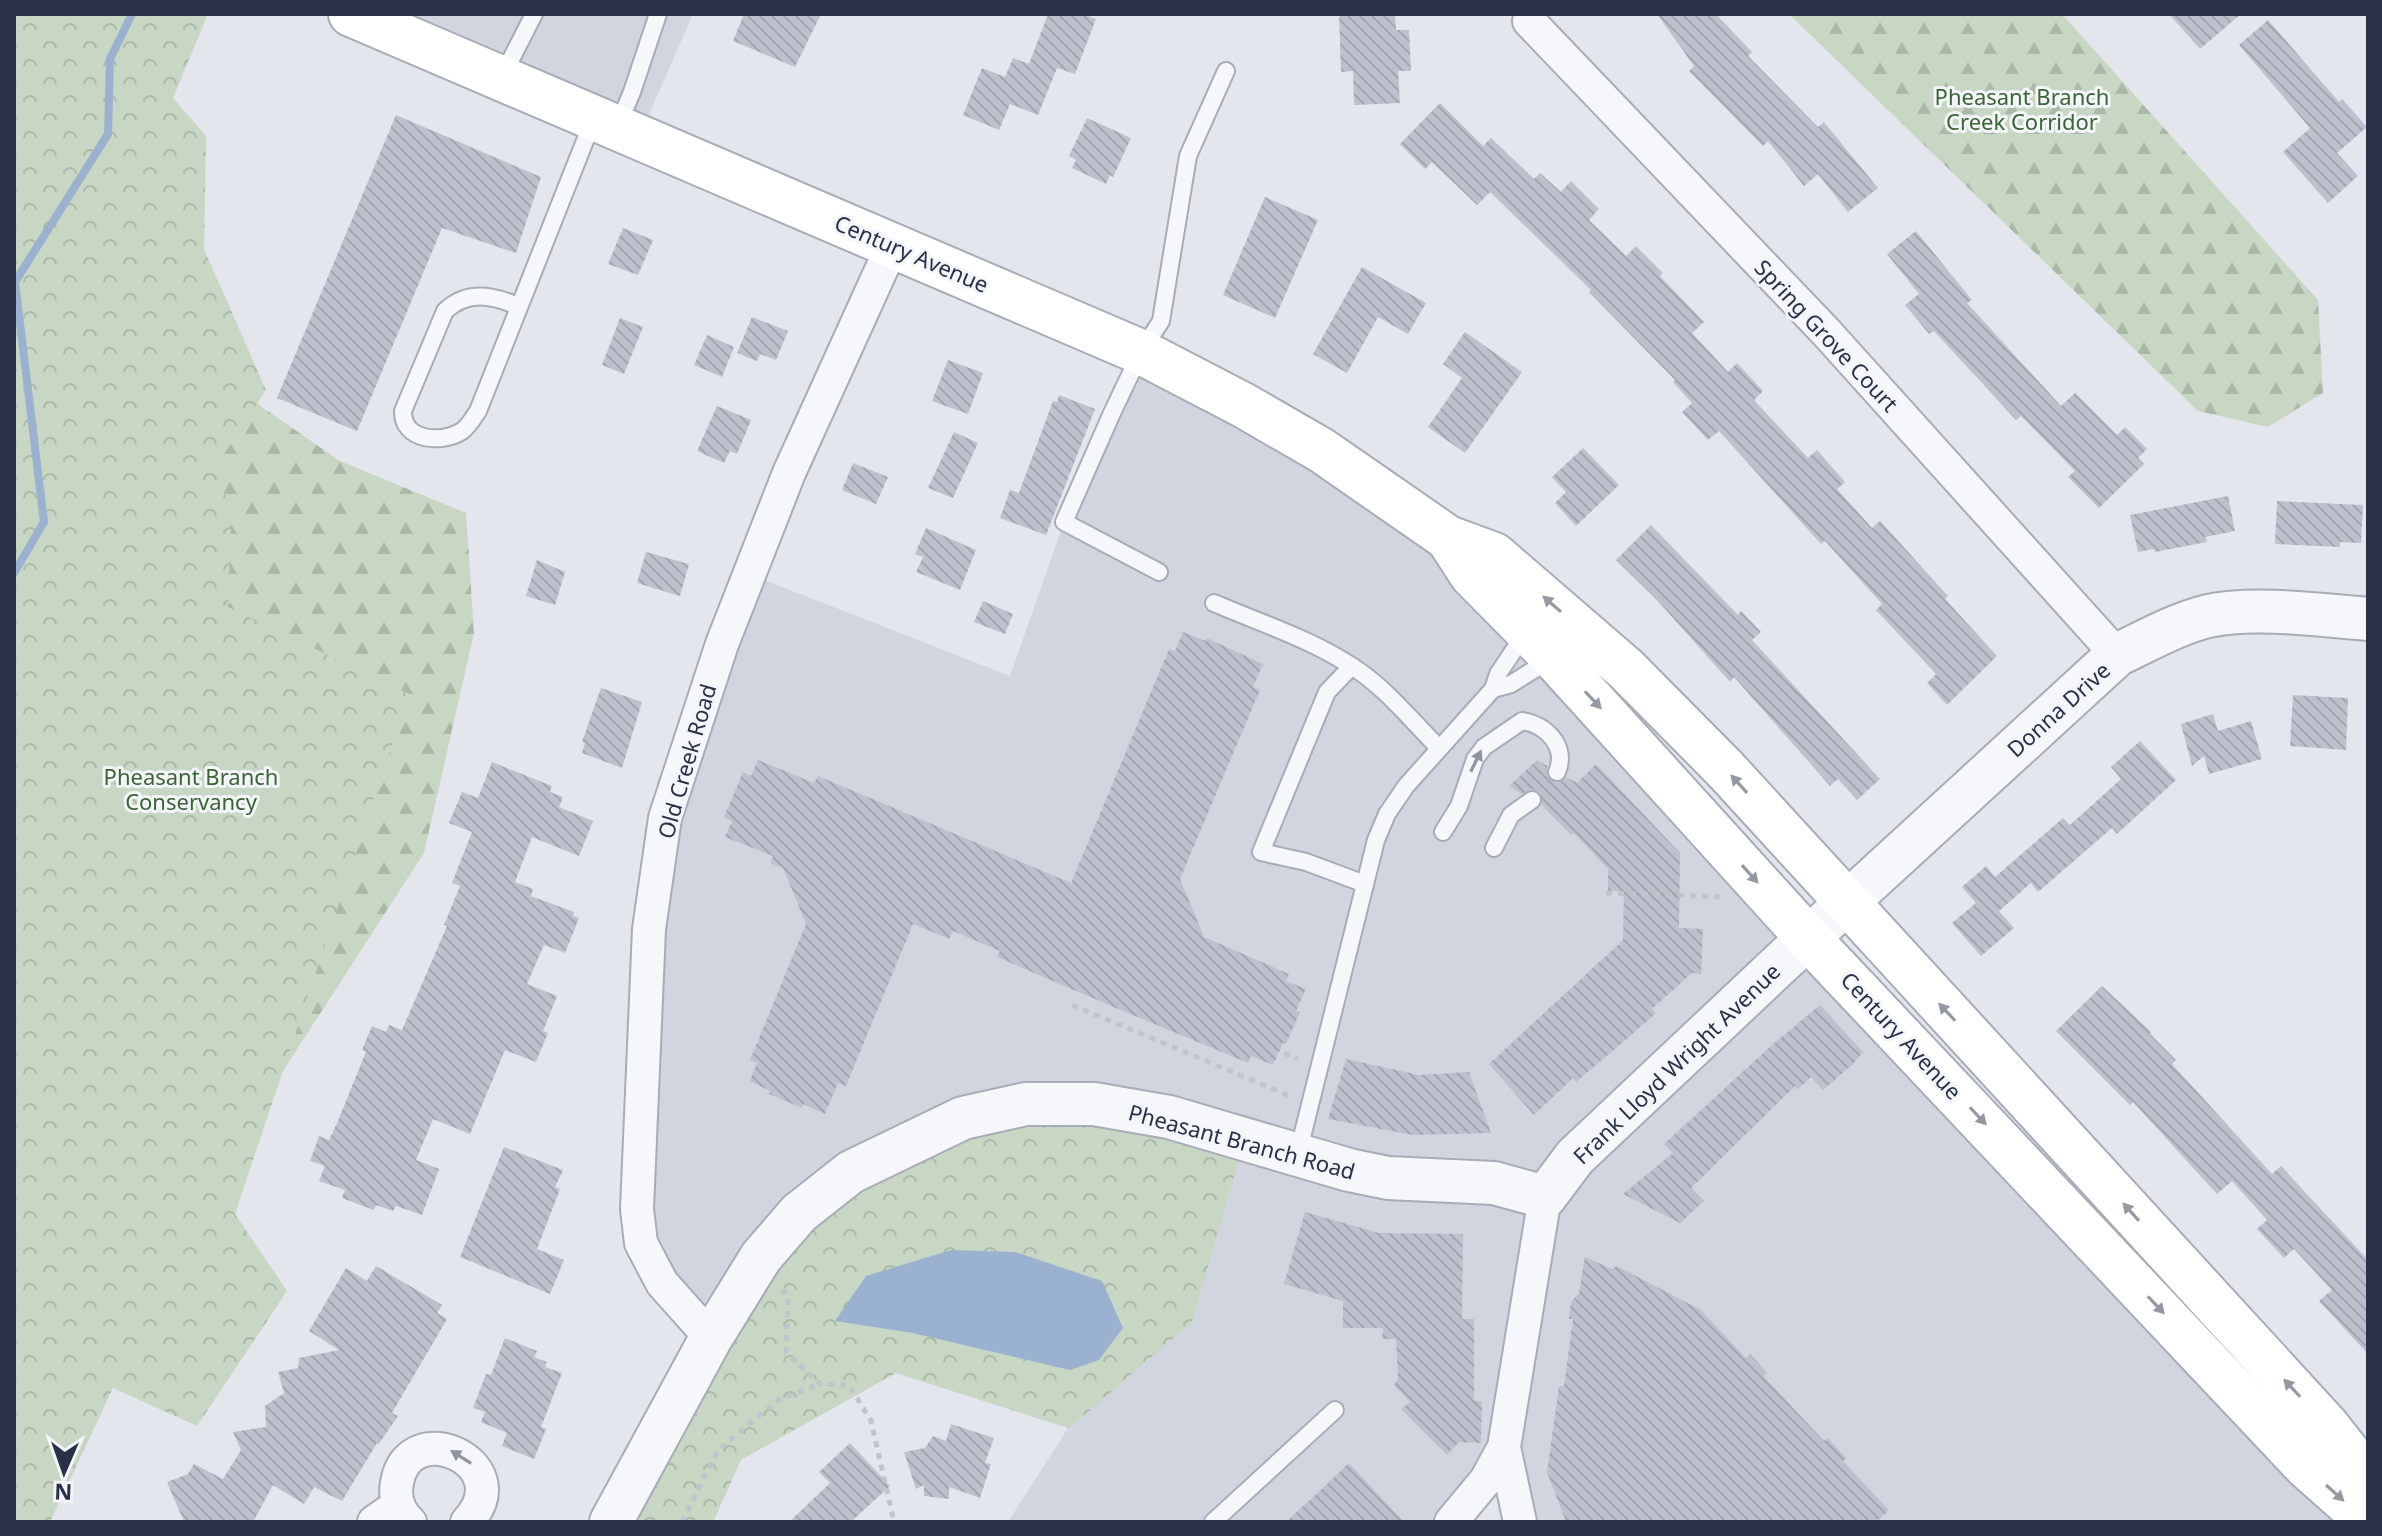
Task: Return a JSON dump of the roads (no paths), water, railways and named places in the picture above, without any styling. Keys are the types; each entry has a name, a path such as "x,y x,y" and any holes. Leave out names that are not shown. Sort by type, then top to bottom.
{"main road":[{"name":"Century Avenue","path":"351,14 1141,352 1321,450 1448,538 1494,555 1626,669 1726,770 2327,1426 2368,1478"},
{"name":"Century Avenue","path":"1448,538 1472,575 1542,646 1808,938 2306,1466 2368,1521"}],"street":[{"name":"Spring Grove Court","path":"1529,21 1826,332 2117,655"},
{"name":"Old Creek Road","path":"711,1338 662,1283 641,1243 637,1209 649,929 665,818 722,644 789,473 893,244"},
{"name":"Donna Drive","path":"1808,938 2117,655 2177,627 2206,617 2237,612 2368,619"},
{"name":"Frank Lloyd Wright Avenue","path":"1520,1522 1504,1447 1545,1197 1575,1157 1808,938"},
{"name":"Pheasant Branch Road","path":"611,1522 711,1338 761,1257 799,1213 851,1172 963,1118 1026,1104 1094,1104 1154,1115 1388,1178 1494,1183 1545,1197"},
{"path":"1451,1522 1486,1480 1504,1447"},
{"path":"394,1516 397,1478 403,1466 412,1456 438,1448 463,1455 479,1477 482,1490 480,1503 467,1522"}],"lane":[{"path":"502,77 534,14"},
{"path":"518,306 497,297 480,296 457,300 445,311 403,411 407,429 419,436 435,439 452,436 465,429 478,411 518,306 606,122 632,92 658,14"},
{"path":"1159,572 1064,522 1141,352 1161,321 1188,156 1226,71"},
{"path":"1214,603 1304,641 1352,666 1376,684 1438,747"},
{"path":"1298,1155 1376,840 1387,814 1438,747 1493,689 1498,674 1514,650 1542,646"},
{"path":"1493,689 1511,684 1542,646"},
{"path":"1352,666 1327,692 1261,852 1306,862 1365,884"},
{"path":"1443,832 1459,806 1475,759 1484,747 1522,721 1542,727 1552,737 1560,752 1557,772"},
{"path":"1494,848 1511,815 1532,800"},
{"path":"1213,1522 1335,1410"}],"water":[{"path":"951,1250 1015,1252 1102,1281 1123,1328 1099,1360 1070,1370 913,1333 835,1321 866,1276"}],"waterway":[{"path":"14,573 44,522 15,282 108,134 110,59 132,14"}],"park label":[{"name":"Pheasant Branch Creek Corridor","path":"2022,108"},
{"name":"Pheasant Branch Conservancy","path":"191,788"}]}
